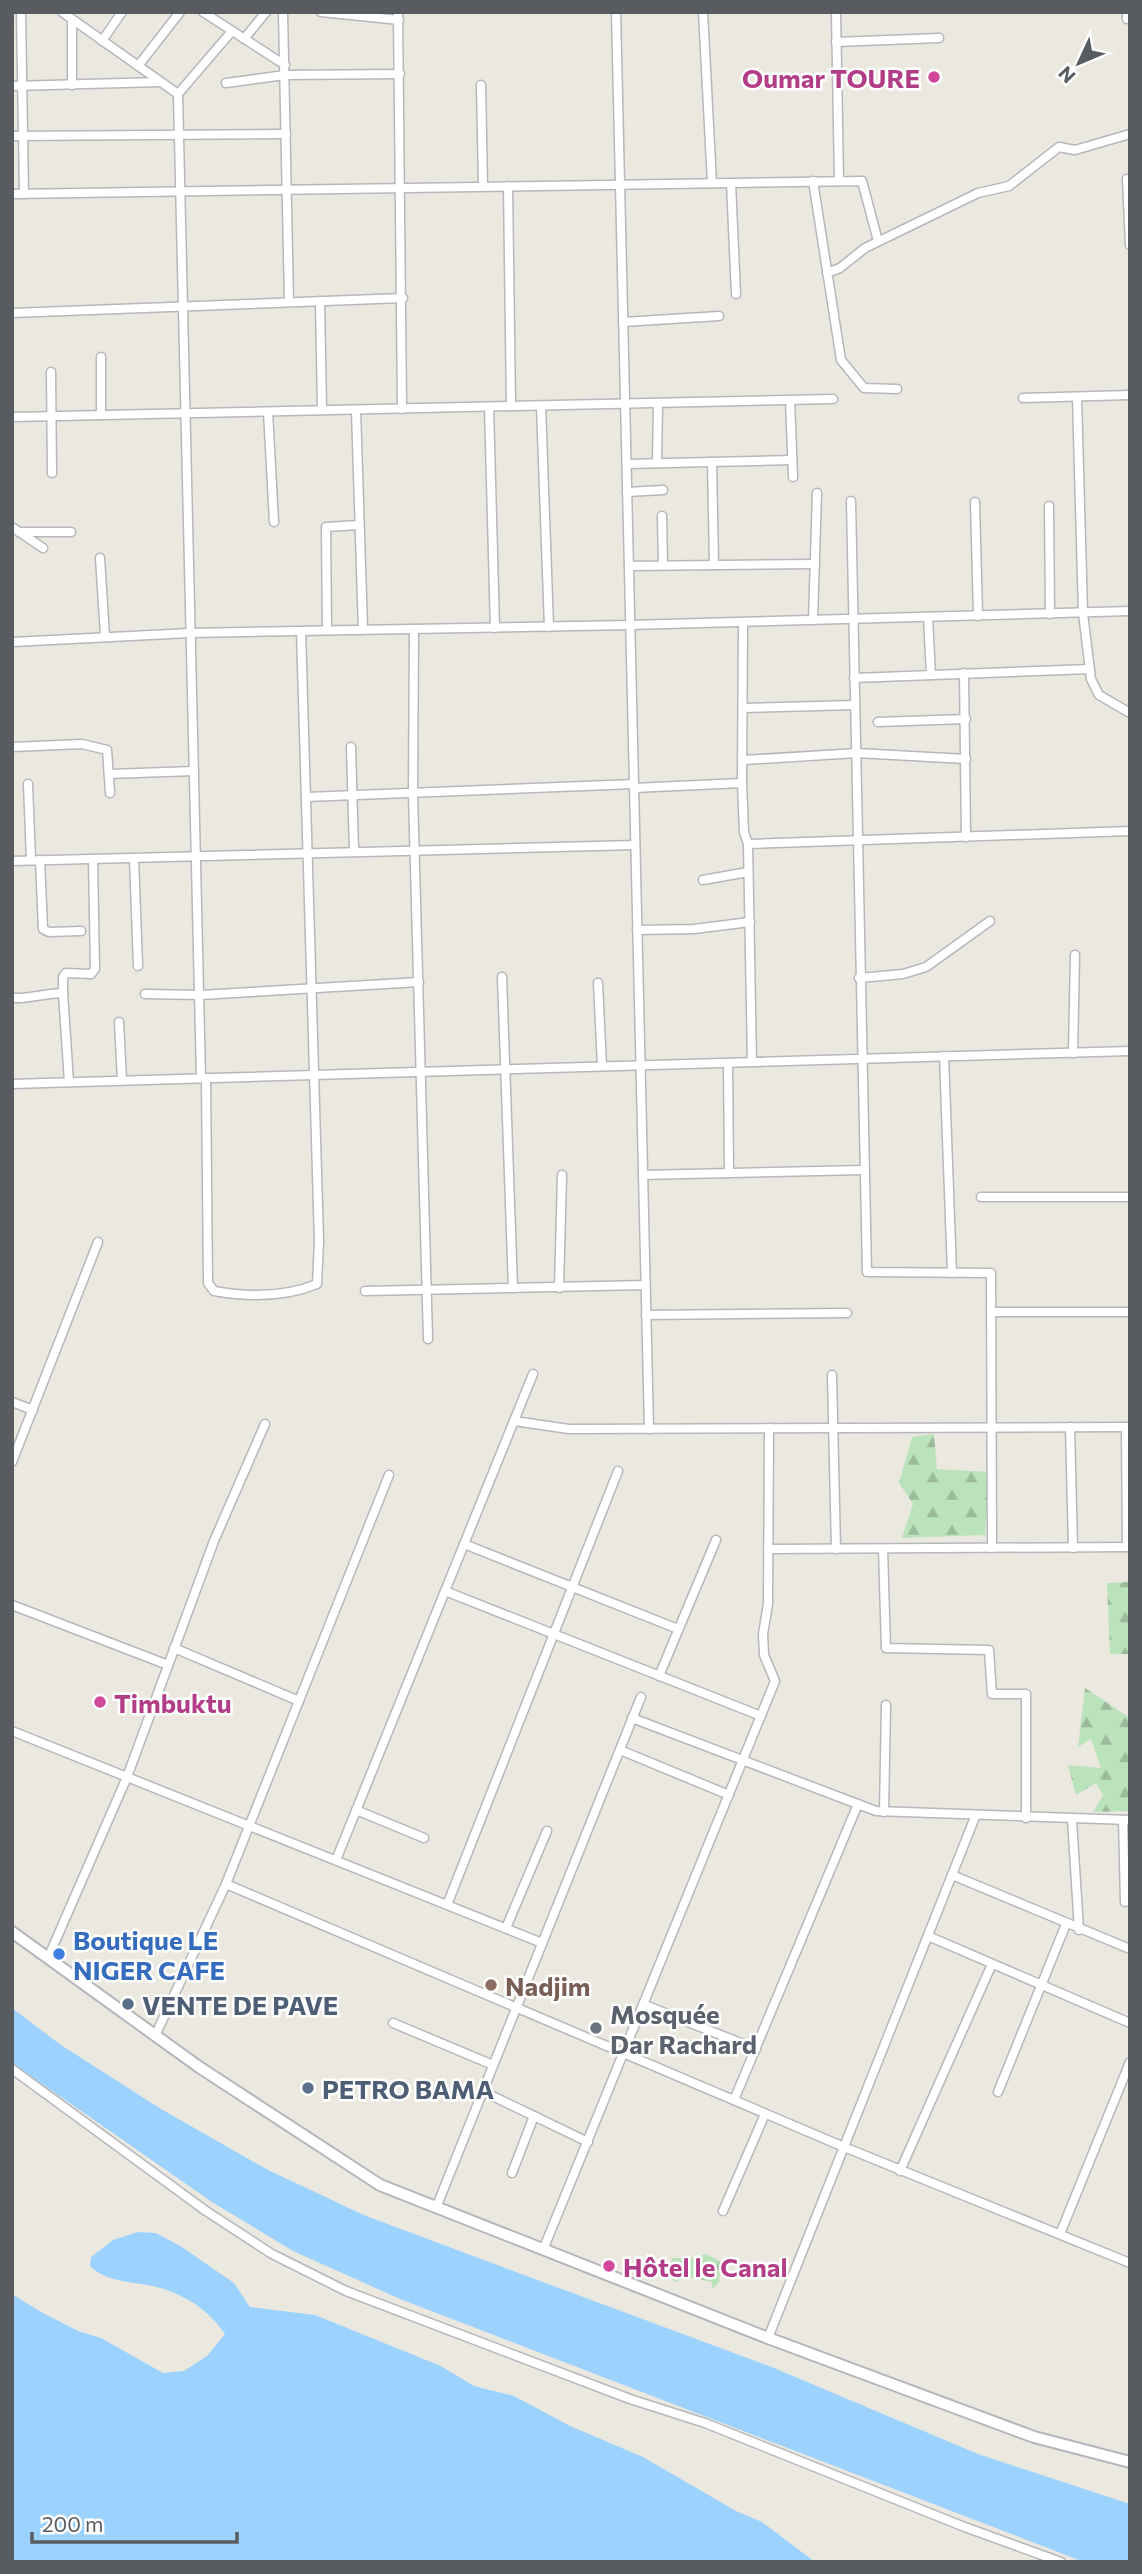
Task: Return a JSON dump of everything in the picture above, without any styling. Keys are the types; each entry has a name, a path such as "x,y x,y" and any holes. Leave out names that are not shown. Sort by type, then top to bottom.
{"main road":[{"path":"12,1932 155,2036 369,2179 436,2208 768,2338 1034,2437 1130,2462"}],"street":[{"path":"22,12 17,86 23,136 24,194"},
{"path":"102,41 122,12"},
{"path":"138,66 180,12"},
{"path":"203,12 285,70"},
{"path":"244,39 266,12"},
{"path":"283,12 289,302"},
{"path":"321,12 398,16 403,188 402,409"},
{"path":"616,12 649,1429"},
{"path":"703,12 712,183"},
{"path":"836,12 839,181"},
{"path":"67,15 72,85"},
{"path":"67,15 178,94"},
{"path":"232,31 178,94 195,856 204,1078 208,1283 214,1291 248,1297 304,1290 317,1284 319,1241 301,631"},
{"path":"836,42 939,38"},
{"path":"226,83 285,70 400,74"},
{"path":"17,86 160,82"},
{"path":"481,85 483,186"},
{"path":"12,136 286,134"},
{"path":"827,272 840,268 878,242 978,193 1009,186 1059,147 1075,150 1130,134"},
{"path":"1130,179 1127,179 1130,245"},
{"path":"813,181 841,360 864,387 897,389"},
{"path":"12,194 862,181 878,242"},
{"path":"732,183 736,294"},
{"path":"508,186 510,406"},
{"path":"12,313 402,298"},
{"path":"320,301 322,410"},
{"path":"623,322 719,316"},
{"path":"101,357 101,415"},
{"path":"51,372 52,473"},
{"path":"1023,398 1130,395"},
{"path":"1077,397 1083,613 1093,687 1099,695 1130,713"},
{"path":"12,417 833,399"},
{"path":"790,400 793,477"},
{"path":"657,462 658,403"},
{"path":"541,406 549,627"},
{"path":"489,407 495,628"},
{"path":"356,410 363,630"},
{"path":"268,412 274,522"},
{"path":"626,464 792,460"},
{"path":"712,462 714,565"},
{"path":"627,492 663,490"},
{"path":"813,620 817,493"},
{"path":"851,501 867,1272 991,1273 992,1548"},
{"path":"975,502 978,616"},
{"path":"1049,506 1050,614"},
{"path":"662,516 663,565"},
{"path":"327,630 326,527 359,525"},
{"path":"16,529 71,532"},
{"path":"16,529 43,548"},
{"path":"100,558 105,636"},
{"path":"629,565 815,564"},
{"path":"12,642 190,633 549,627 1130,611"},
{"path":"928,617 931,675"},
{"path":"743,622 744,760 741,783 744,832 748,844 752,1062"},
{"path":"414,629 413,794 428,1339"},
{"path":"854,678 1090,669"},
{"path":"964,673 966,837"},
{"path":"743,708 854,705"},
{"path":"878,722 966,719"},
{"path":"12,747 99,747 107,750 110,793"},
{"path":"351,747 354,851"},
{"path":"744,760 857,753 966,760"},
{"path":"109,774 194,771"},
{"path":"306,797 741,783"},
{"path":"28,784 43,929 50,932 81,930"},
{"path":"748,844 1130,831"},
{"path":"12,861 635,845"},
{"path":"134,858 138,966"},
{"path":"69,1082 63,977 66,973 91,974 95,969 93,859"},
{"path":"703,880 748,872"},
{"path":"859,978 903,974 926,967 990,921"},
{"path":"637,930 694,929 750,922"},
{"path":"1073,1053 1075,955"},
{"path":"502,977 513,1288"},
{"path":"145,994 201,995 419,982"},
{"path":"598,983 602,1066"},
{"path":"12,998 30,999 47,993 64,993"},
{"path":"120,1022 121,1080"},
{"path":"12,1084 1130,1051"},
{"path":"944,1056 952,1273"},
{"path":"728,1063 729,1173"},
{"path":"643,1175 864,1170"},
{"path":"559,1288 562,1175"},
{"path":"981,1197 1130,1197"},
{"path":"12,1462 98,1242"},
{"path":"365,1291 645,1285"},
{"path":"991,1311 1130,1312"},
{"path":"646,1315 847,1313"},
{"path":"336,1860 533,1374"},
{"path":"832,1375 836,1549"},
{"path":"12,1402 33,1410"},
{"path":"514,1422 569,1429 1128,1427 1128,1547 768,1549"},
{"path":"48,1958 127,1776 214,1541 265,1424"},
{"path":"1070,1427 1073,1548"},
{"path":"543,2250 775,1681 764,1655 763,1634 768,1604 769,1428"},
{"path":"447,1905 618,1471"},
{"path":"155,2036 226,1884 389,1475"},
{"path":"659,1676 716,1540"},
{"path":"464,1544 678,1629"},
{"path":"883,1549 886,1648 989,1650 992,1695 1026,1694 1026,1818"},
{"path":"445,1591 761,1716"},
{"path":"12,1605 168,1665"},
{"path":"174,1648 299,1701"},
{"path":"436,2208 641,1697"},
{"path":"884,1812 887,1705"},
{"path":"632,1718 884,1812 1126,1820 1125,1902"},
{"path":"12,1731 542,1943"},
{"path":"620,1750 729,1795"},
{"path":"734,2101 858,1804"},
{"path":"356,1810 424,1838"},
{"path":"768,2338 975,1817"},
{"path":"1072,1820 1079,1930"},
{"path":"506,1928 547,1831"},
{"path":"952,1875 1130,1949"},
{"path":"226,1884 900,2171 1130,2263"},
{"path":"998,2092 1066,1924"},
{"path":"928,1937 1130,2024"},
{"path":"900,2171 992,1964"},
{"path":"645,2005 756,2049"},
{"path":"393,2023 493,2065"},
{"path":"1060,2234 1130,2062"},
{"path":"12,2069 206,2211 272,2254 346,2291 548,2365 630,2399 705,2423 962,2526 1060,2562"},
{"path":"482,2091 588,2142"},
{"path":"723,2211 765,2114"},
{"path":"512,2174 534,2116"}],"green space":[{"path":"934,1434 937,1469 989,1472 985,1535 902,1538 913,1504 899,1483 912,1437"},
{"path":"1130,1582 1130,1654 1110,1654 1107,1583"},
{"path":"1085,1688 1130,1718 1130,1811 1093,1812 1103,1795 1096,1783 1076,1795 1068,1765 1101,1768 1091,1739 1078,1747"},
{"path":"706,2254 721,2262 719,2282 712,2289 712,2282 686,2277 675,2282 668,2275 672,2258 691,2258"}],"water":[{"path":"12,2008 61,2045 161,2109 268,2170 366,2216 774,2368 978,2454 1130,2504 1130,2562 1084,2562 400,2299 293,2251 212,2202 12,2063"},
{"path":"138,2232 156,2233 182,2247 234,2283 250,2307 315,2315 441,2366 474,2386 514,2396 570,2426 643,2457 736,2511 762,2522 815,2562 12,2562 12,2294 43,2313 78,2331 101,2338 163,2373 184,2371 207,2356 225,2334 203,2310 175,2293 104,2276 90,2266 91,2257 113,2240"}],"place":[{"name":"Oumar TOURE","path":"934,77"},
{"name":"Timbuktu","path":"100,1702"},
{"name":"Boutique LE NIGER CAFE","path":"59,1954"},
{"name":"Nadjim","path":"491,1985"},
{"name":"VENTE DE PAVE","path":"128,2004"},
{"name":"Mosquée Dar Rachard","path":"596,2028"},
{"name":"PETRO BAMA","path":"308,2088"},
{"name":"Hôtel le Canal","path":"609,2266"}]}
